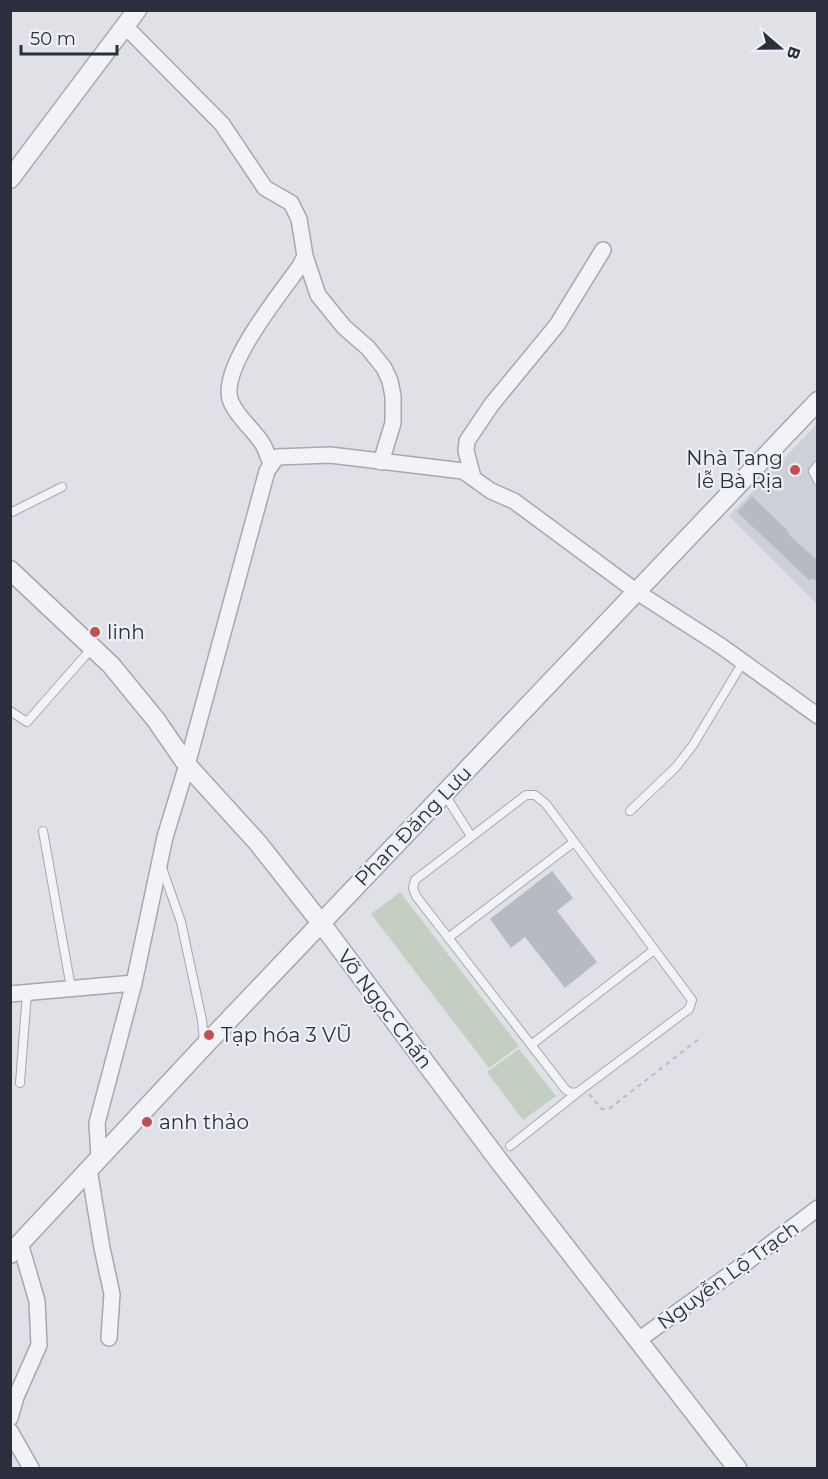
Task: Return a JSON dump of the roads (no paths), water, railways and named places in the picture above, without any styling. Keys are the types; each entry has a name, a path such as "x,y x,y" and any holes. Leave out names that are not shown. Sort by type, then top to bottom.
{"street":[{"path":"10,179 137,10"},
{"path":"125,26 222,124 265,188 291,203 299,219 305,256 318,295 344,327 368,348 384,368 390,381 393,396 393,423 381,462"},
{"path":"473,477 466,451 467,441 492,404 557,325 603,250"},
{"path":"271,464 262,443 239,415 231,401 229,389 231,375 248,339 305,256"},
{"name":"Phan Đăng Lưu","path":"15,1248 205,1045 818,402"},
{"path":"109,1338 112,1294 102,1248 94,1163 97,1123 134,983 165,837 187,765 267,471 277,457 330,455 463,471 491,491 514,501 637,592 818,716"},
{"name":"Võ Ngọc Chấn","path":"10,570 93,647 123,679 156,720 187,765 258,843 637,1341 737,1468"},
{"path":"10,994 134,983"},
{"name":"Nguyễn Lộ Trạch","path":"637,1341 818,1208"},
{"path":"10,1418 16,1397 39,1345 37,1301 15,1248"},
{"path":"10,1431 31,1468"}],"lane":[{"path":"818,465 813,471 818,481"},
{"path":"10,513 62,487"},
{"path":"10,711 27,722 93,647"},
{"path":"630,811 676,766 693,745 742,662"},
{"path":"444,794 471,836"},
{"path":"510,1146 688,1009 692,1000 546,804 535,795 526,795 415,880 413,888 416,896 566,1090 572,1093 581,1090"},
{"path":"43,831 71,988"},
{"path":"448,938 574,842"},
{"path":"160,861 181,922 201,1012 205,1045"},
{"path":"531,1045 654,950"},
{"path":"20,1083 27,993"}],"place":[{"name":"Nhà Tang lễ Bà Rịa","path":"795,470"},
{"name":"linh","path":"95,632"},
{"name":"Tạp hóa 3 VŨ","path":"209,1035"},
{"name":"anh thảo","path":"147,1122"}]}
